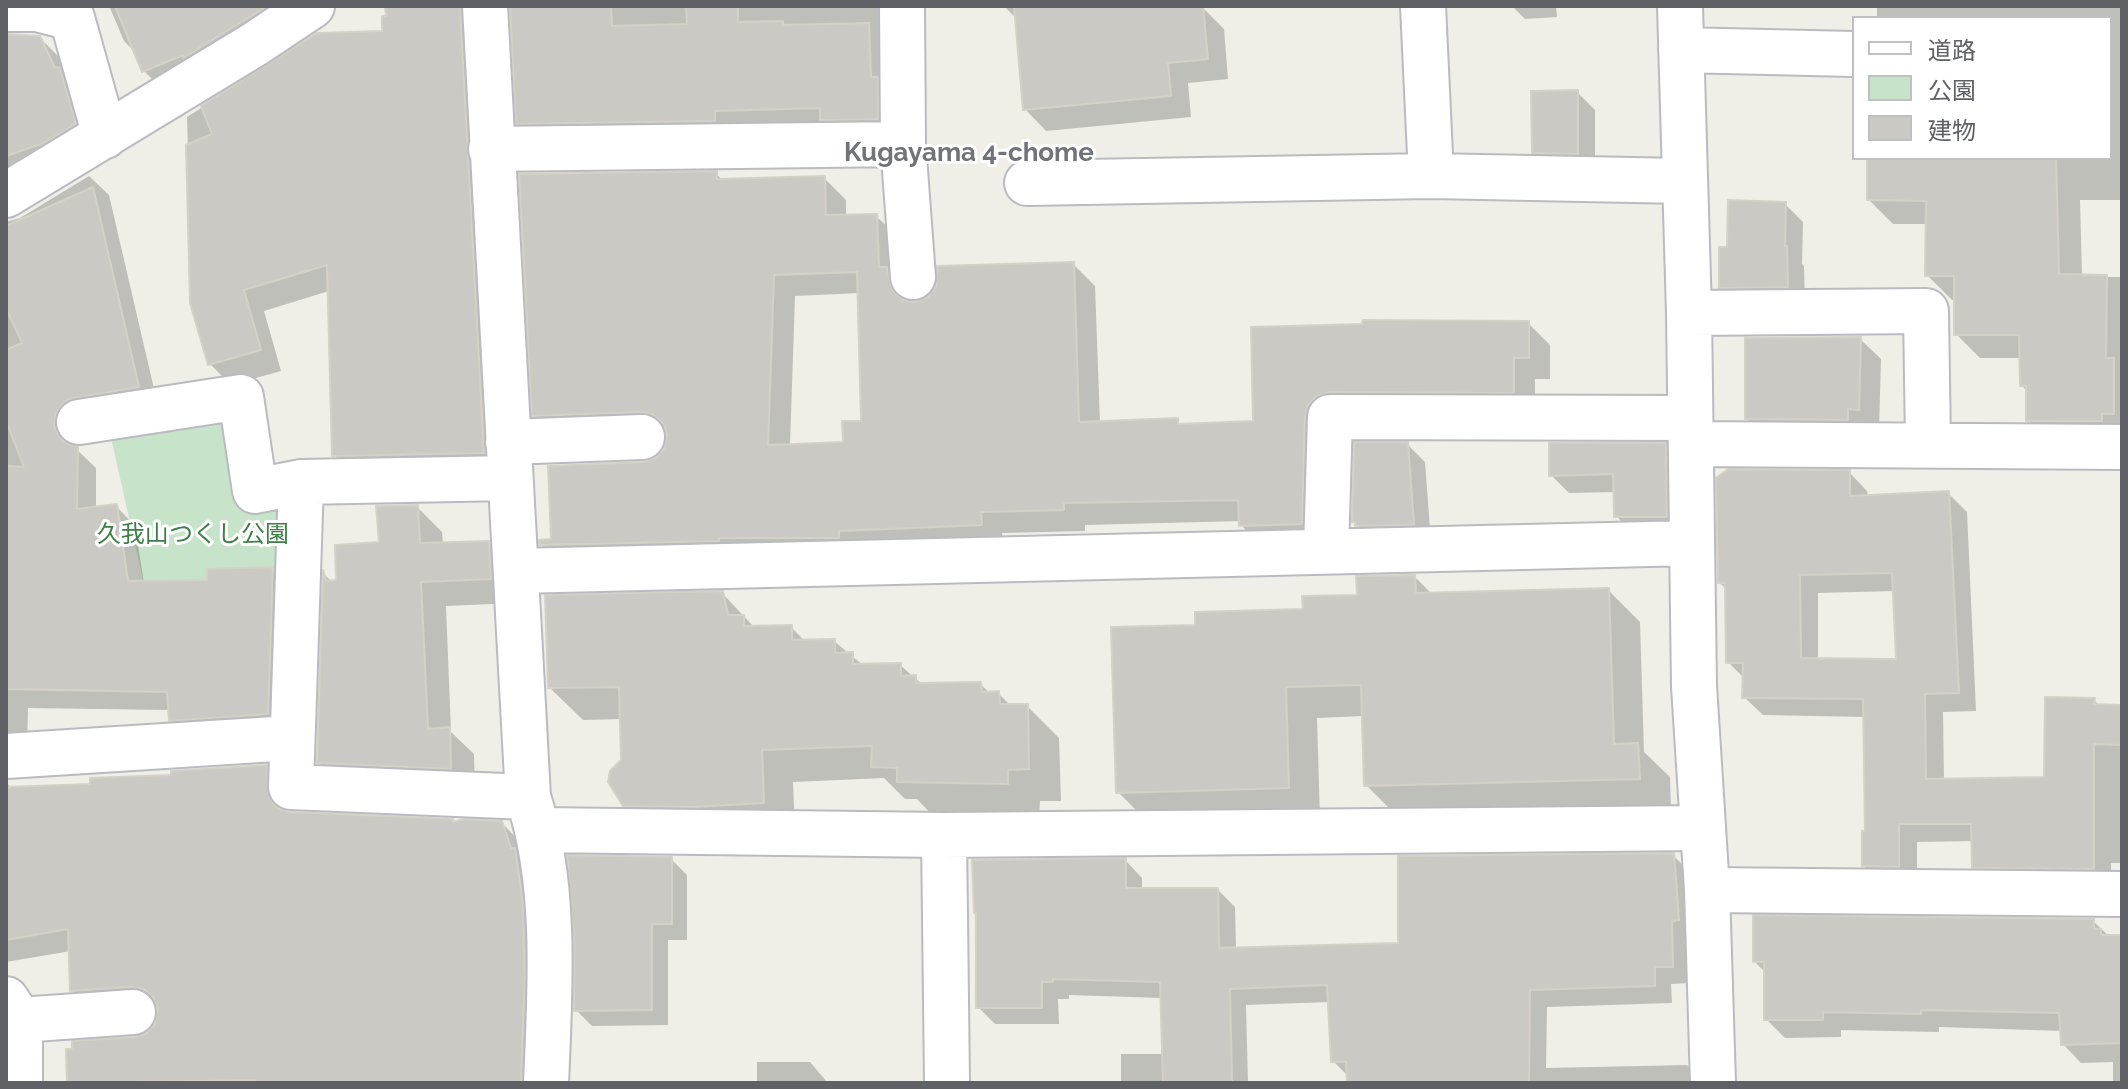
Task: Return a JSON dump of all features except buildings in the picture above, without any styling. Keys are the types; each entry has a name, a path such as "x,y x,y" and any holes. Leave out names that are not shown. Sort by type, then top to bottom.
{"street":[{"path":"6,195 312,6"},
{"path":"485,6 516,571 533,813 551,965 546,1083"},
{"path":"902,6 903,144 913,277"},
{"path":"1423,6 1431,176"},
{"path":"1680,6 1689,313 1694,686 1707,890 1713,1083"},
{"path":"6,9 78,12 105,136"},
{"path":"1681,50 1852,54"},
{"path":"491,149 903,144"},
{"path":"1027,183 1431,176 1683,181"},
{"path":"1689,313 1926,311 1928,445"},
{"path":"79,422 241,397 255,491 301,482 509,460 642,437"},
{"path":"1326,551 1330,417 1691,431 1928,445 2122,447"},
{"path":"301,482 291,787 533,813 944,835 1702,828"},
{"path":"516,571 1692,543"},
{"path":"6,756 291,738"},
{"path":"944,835 947,1083"},
{"path":"1707,890 2122,894"},
{"path":"20,1083 13,1009 133,1012"}],"green space":[{"name":"久我山つくし公園","path":"229,412 292,502 288,591 147,598 109,429"}],"district":[{"name":"Kugayama 4-chome","path":"969,153"}]}
